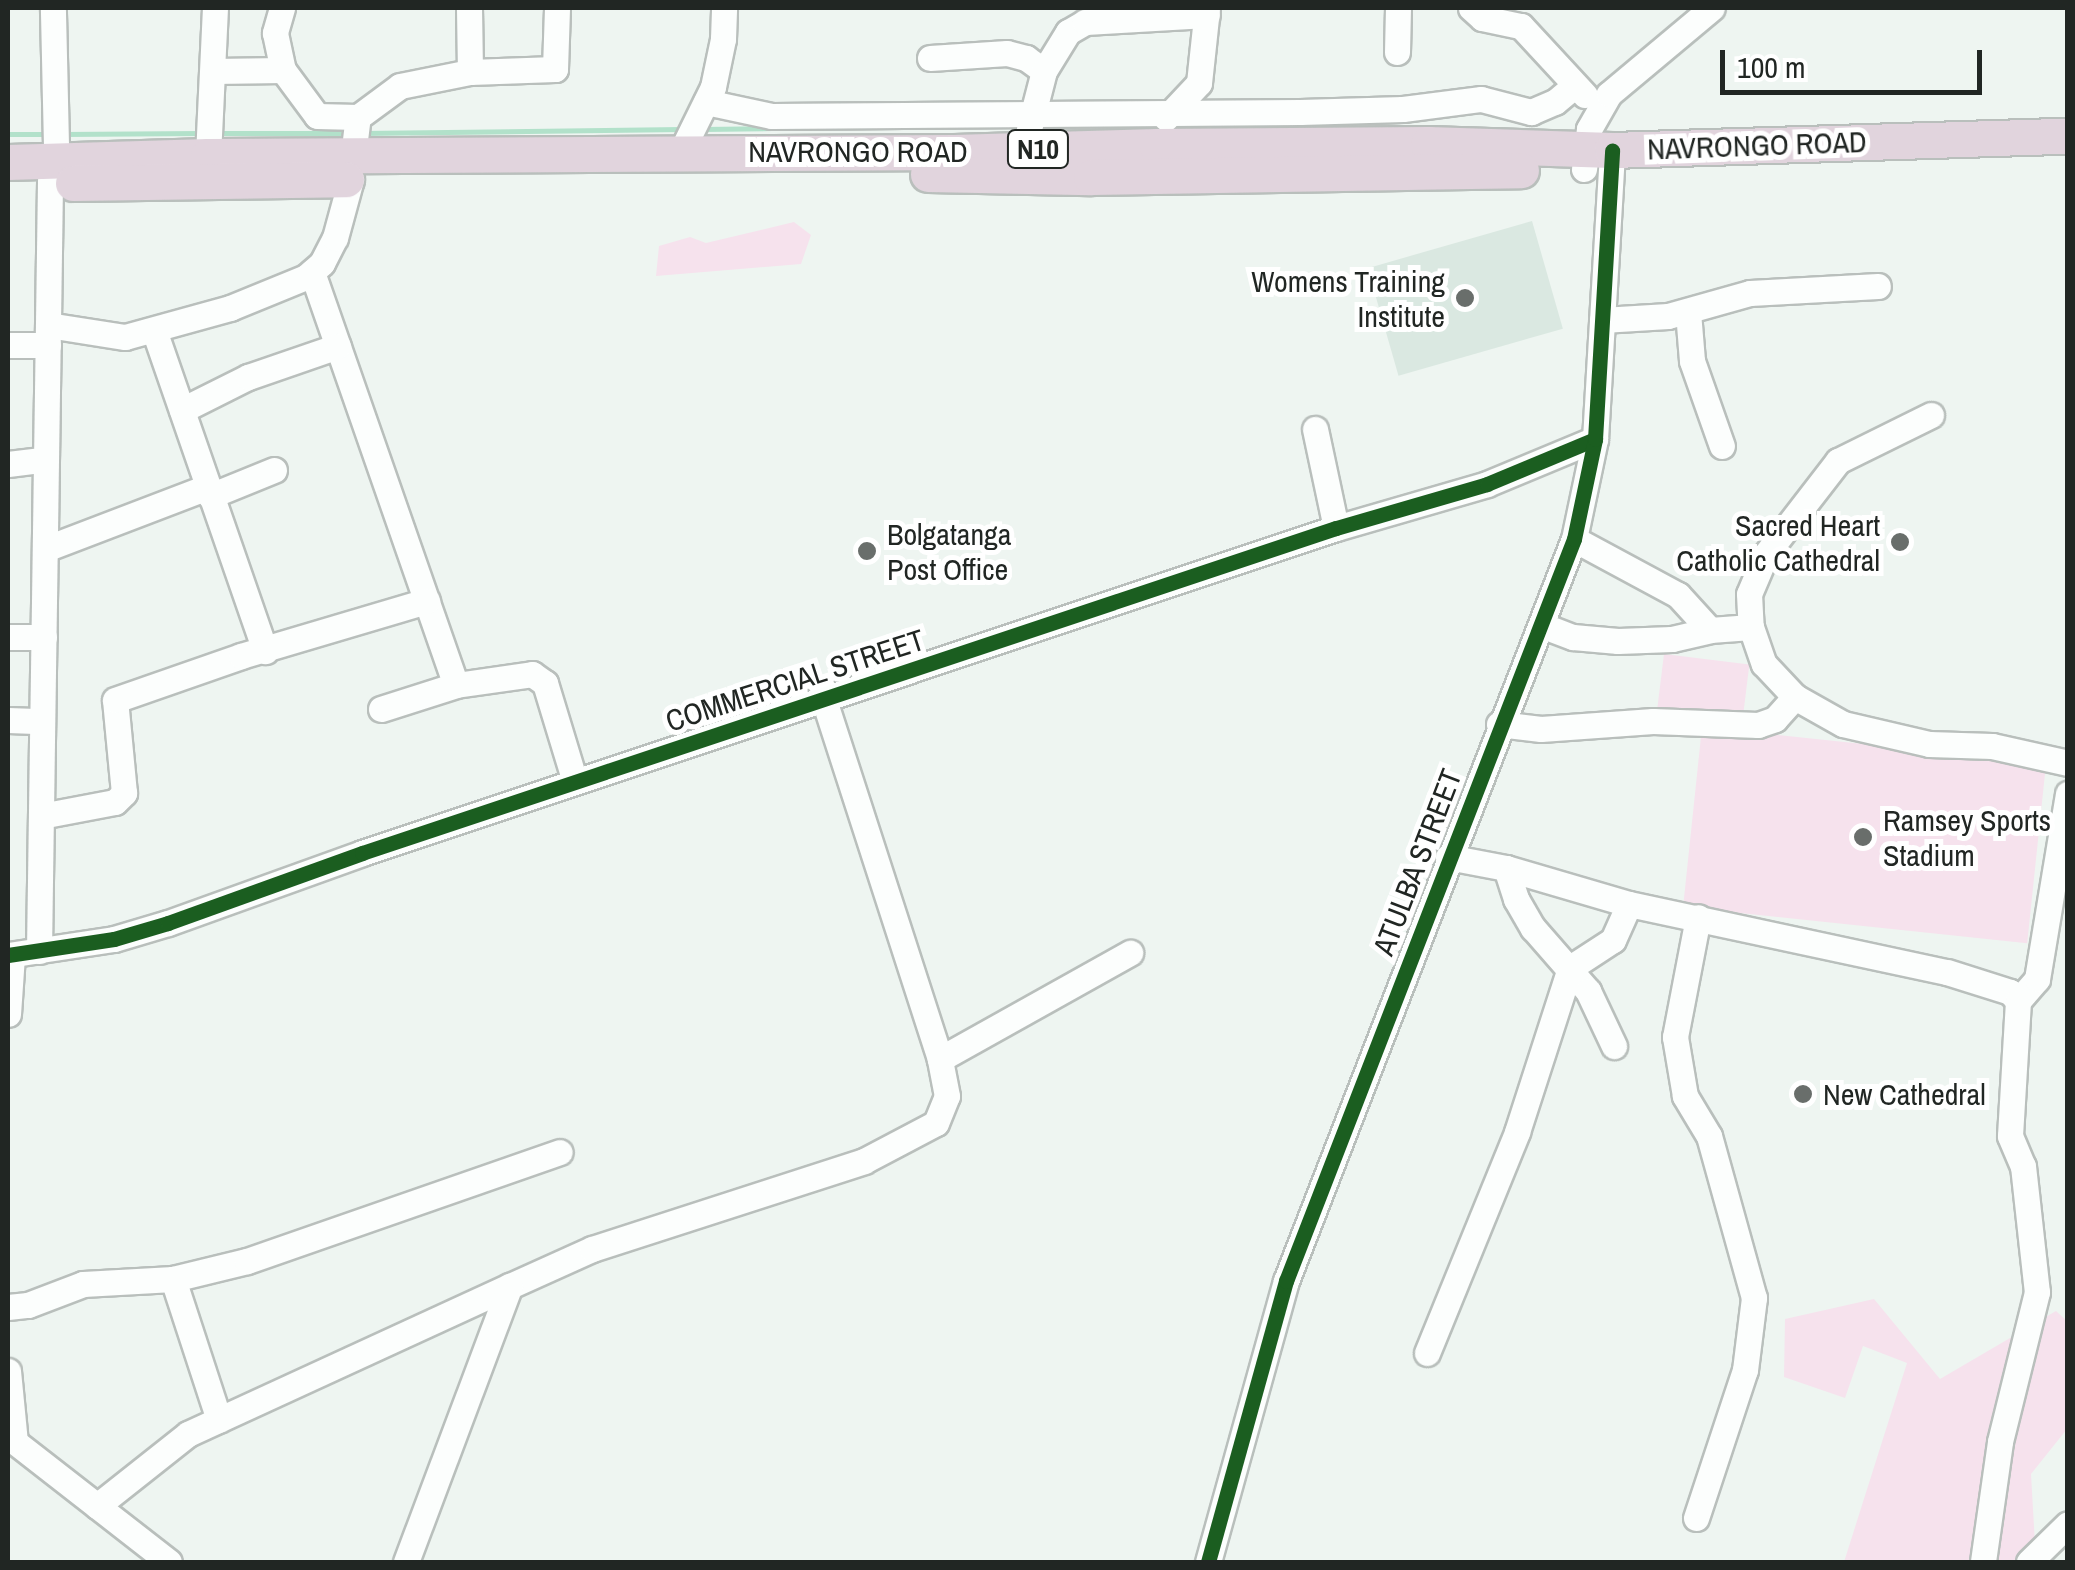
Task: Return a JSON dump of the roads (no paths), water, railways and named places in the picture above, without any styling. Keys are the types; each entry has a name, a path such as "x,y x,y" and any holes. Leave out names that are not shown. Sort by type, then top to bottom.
{"highway":[{"name":"NAVRONGO ROAD","path":"8,183 53,172 208,156 352,167 681,152 1029,129 1164,129 1428,144 1598,159 2068,158"},
{"name":"NAVRONGO ROAD","path":"8,162 53,172 352,167 1091,177 1598,159 2068,136"}],"street":[{"path":"39,952 53,8"},
{"path":"208,156 215,8"},
{"path":"282,8 275,32 282,70 317,116 358,117 400,86 470,72 555,69 557,8"},
{"path":"468,8 470,72"},
{"path":"681,152 706,102 723,38 724,8"},
{"path":"1397,52 1398,8"},
{"path":"1471,8 1482,18 1521,26 1574,86 1599,107 1652,54 1712,8"},
{"path":"706,102 772,116 1029,129 1044,71 1068,32 1086,22 1207,11 1199,83 1164,129"},
{"path":"930,58 1008,53 1026,58 1044,71"},
{"path":"213,71 282,70"},
{"path":"1164,129 1481,99 1532,112 1555,102 1574,86"},
{"name":"ATULBA STREET","path":"1208,1562 1286,1281 1574,539 1595,439 1602,320 1599,107"},
{"path":"8,345 48,335 125,337 275,292 312,272 334,238 352,167 358,117"},
{"path":"312,272 456,685"},
{"path":"1602,320 1688,312 1750,293 1878,286"},
{"path":"1688,312 1692,360 1722,446"},
{"path":"154,330 266,651"},
{"path":"182,410 248,377 338,346"},
{"path":"1931,415 1838,461 1766,554 1750,594 1751,628 1764,664 1796,697 1844,724 1929,744 1992,746 2068,762"},
{"path":"1315,429 1336,528"},
{"name":"COMMERCIAL STREET","path":"10,955 114,939 168,923 575,782 1336,528 1487,484 1595,439"},
{"path":"8,464 46,459"},
{"path":"45,548 274,470"},
{"path":"1574,539 1678,595 1710,630"},
{"path":"41,816 115,802 124,793 115,700 427,601"},
{"path":"1542,624 1573,637 1618,641 1672,639 1710,630 1751,628"},
{"path":"8,637 44,637"},
{"path":"382,709 456,685 532,674 544,683 575,782"},
{"path":"1499,724 1541,729 1653,721 1758,725 1776,719 1796,697"},
{"path":"97,1506 176,1443 219,1420 510,1286 592,1249 864,1160 936,1123 947,1096 940,1059 824,700"},
{"path":"8,720 42,720"},
{"path":"1982,1562 2000,1442 2036,1292 2023,1166 2010,1136 2018,1001 2036,979 2059,893 2068,794"},
{"path":"1448,857 1506,868 1629,904 1947,972 2010,992 2018,1001"},
{"path":"1506,868 1516,900 1533,928 1570,968 1604,1017 1614,1046"},
{"path":"1427,1353 1517,1132 1570,968 1613,940 1629,904"},
{"path":"1696,1518 1745,1370 1754,1298 1709,1136 1684,1096 1675,1037 1698,917"},
{"path":"940,1059 1130,953"},
{"path":"8,1014 10,955"},
{"path":"8,1307 83,1284 174,1280 248,1261 560,1152"},
{"path":"174,1280 219,1420"},
{"path":"406,1562 510,1286"},
{"path":"8,1371 11,1442 169,1562"},
{"path":"2029,1562 2068,1524"}],"waterway":[{"path":"703,129 772,128"},
{"path":"363,133 682,129"},
{"path":"63,134 202,133"},
{"path":"218,133 347,133"},
{"path":"8,134 47,134"}],"place":[{"name":"Womens Training Institute","path":"1465,298"},
{"name":"Sacred Heart Catholic Cathedral","path":"1900,542"},
{"name":"Bolgatanga Post Office","path":"867,551"},
{"name":"Ramsey Sports Stadium","path":"1863,837"},
{"name":"New Cathedral","path":"1803,1094"}]}
